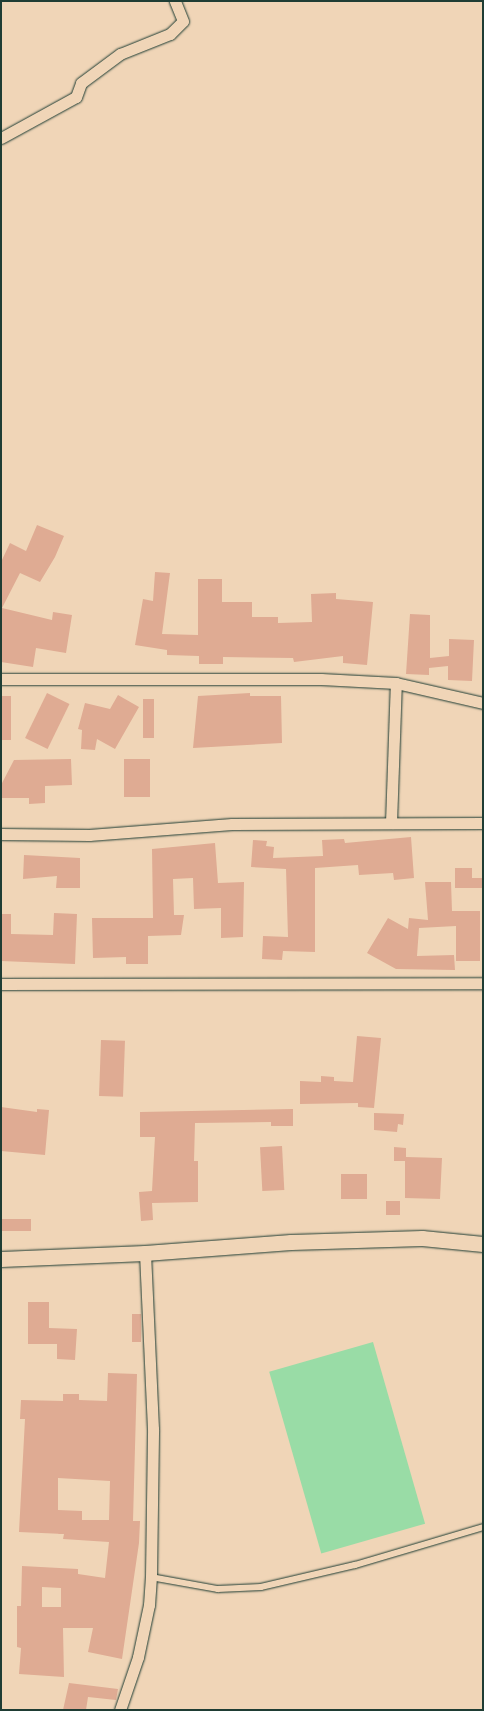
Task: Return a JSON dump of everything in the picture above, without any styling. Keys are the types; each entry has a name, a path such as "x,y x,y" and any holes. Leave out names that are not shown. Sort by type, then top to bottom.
{"street":[{"path":"1,138 76,97 81,83 120,54 170,34 182,21 175,1"},
{"path":"1,679 321,679 396,682 483,703"},
{"path":"391,823 396,682"},
{"path":"1,834 89,835 232,824 483,823"},
{"path":"1,984 483,983"},
{"path":"1,1259 144,1253 291,1242 422,1238 483,1244"},
{"path":"120,1710 138,1657 149,1605 151,1578 153,1429 144,1253"}],"lane":[{"path":"151,1578 218,1590 261,1587 355,1565 483,1528"}],"green space":[{"path":"373,1342 425,1524 321,1553 269,1372"}],"building":[{"path":"37,525 64,536 55,557 40,582 20,573 2,608 52,620 53,612 72,615 66,653 36,648 33,667 1,662 1,562 10,543 26,551"},
{"path":"155,572 170,573 162,634 198,635 198,579 222,579 222,602 252,602 252,617 278,617 278,623 312,622 311,594 336,593 336,599 373,602 367,665 343,663 343,656 294,662 293,658 223,657 223,664 199,664 199,656 167,655 167,650 135,645 143,599 153,601"},
{"path":"410,614 430,615 430,658 449,656 449,639 474,640 472,681 448,680 448,666 429,668 429,675 406,674"},
{"path":"47,693 69,704 48,749 25,738"},
{"path":"250,693 250,696 281,696 282,743 193,748 198,696"},
{"path":"118,695 139,707 115,749 97,739 95,750 81,749 82,730 78,729 85,703 110,709"},
{"path":"1,696 11,696 11,740 1,740"},
{"path":"143,699 154,699 154,738 143,738"},
{"path":"71,759 72,785 45,786 45,803 29,804 29,798 1,798 1,785 14,760"},
{"path":"124,759 150,759 150,797 124,797"},
{"path":"411,837 414,878 394,880 393,873 359,875 358,865 315,868 315,952 283,951 282,960 262,959 263,936 288,937 286,869 251,867 253,840 267,841 266,846 274,847 273,858 323,856 322,840 344,839 345,843"},
{"path":"215,843 218,883 244,882 243,937 221,938 221,908 194,909 193,878 173,879 174,915 184,915 181,935 148,936 148,964 126,964 126,957 93,958 92,918 153,918 152,849"},
{"path":"24,855 80,858 80,888 56,888 57,876 23,879"},
{"path":"455,868 472,868 472,878 483,878 483,888 455,888"},
{"path":"425,882 451,882 452,911 480,911 480,961 456,961 456,926 419,928 417,956 454,955 455,970 396,969 367,953 388,918 408,929 409,918 428,920"},
{"path":"54,913 77,914 75,964 1,961 1,914 11,914 11,934 53,935"},
{"path":"357,1036 381,1038 374,1108 358,1107 358,1103 300,1104 300,1081 321,1082 321,1076 334,1077 334,1081 353,1082"},
{"path":"101,1040 125,1041 123,1097 99,1096"},
{"path":"1,1107 37,1112 37,1109 49,1110 45,1155 1,1151"},
{"path":"293,1109 293,1126 271,1126 271,1122 195,1123 194,1161 198,1161 198,1202 152,1203 153,1220 141,1221 139,1192 152,1191 155,1137 140,1137 140,1112"},
{"path":"374,1113 404,1114 403,1125 398,1124 397,1132 374,1130"},
{"path":"282,1146 284,1190 262,1191 260,1147"},
{"path":"394,1147 406,1148 406,1157 442,1158 440,1199 405,1198 405,1161 394,1161"},
{"path":"341,1174 367,1174 367,1199 341,1199"},
{"path":"386,1201 400,1201 400,1215 386,1215"},
{"path":"1,1219 31,1219 31,1231 1,1231"},
{"path":"28,1302 49,1302 49,1328 77,1329 75,1360 57,1359 57,1344 28,1344"},
{"path":"132,1314 141,1314 141,1342 132,1342"},
{"path":"108,1373 137,1374 133,1521 140,1521 139,1543 122,1659 88,1652 93,1628 63,1628 64,1677 19,1674 21,1648 17,1647 17,1606 21,1606 22,1566 78,1569 78,1574 105,1578 109,1542 63,1539 64,1534 19,1532 25,1419 20,1419 21,1400 63,1401 63,1394 79,1394 79,1400 107,1401","holes":["58,1478 110,1481 109,1520 82,1520 82,1511 58,1510","42,1587 61,1588 61,1607 42,1607"]},
{"path":"69,1683 118,1689 116,1700 88,1697 86,1710 63,1710"}]}
